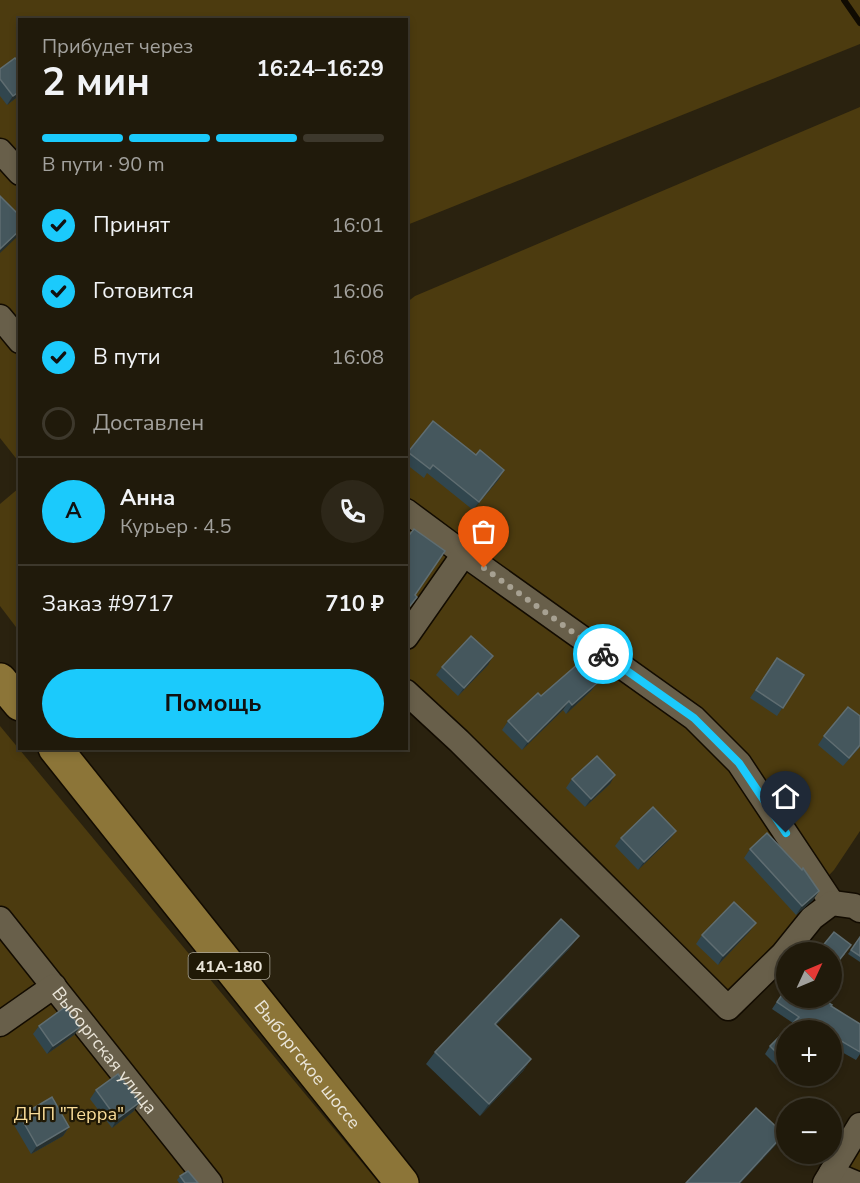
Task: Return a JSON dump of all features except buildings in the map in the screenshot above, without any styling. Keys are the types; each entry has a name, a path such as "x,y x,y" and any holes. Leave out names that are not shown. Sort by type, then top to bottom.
{"main road":[{"path":"0,680 18,702"},
{"name":"Выборгское шоссе","path":"57,750 402,1183"}],"street":[{"path":"0,151 18,171"},
{"path":"0,317 18,338"},
{"path":"408,512 694,718 739,763 832,903"},
{"path":"408,634 465,554"},
{"path":"408,694 459,741 728,1008 783,954 812,918 832,903 854,906 860,910"},
{"name":"Выборгская улица","path":"0,919 210,1183"},
{"path":"0,1024 54,986"},
{"path":"855,1183 828,1178 860,1125"}],"green space":[{"path":"0,0 860,0 860,44 408,225 408,18 18,18 18,461 0,438"},
{"path":"860,107 860,831 834,870 810,895 788,942 776,942 776,961 728,1008 408,696 408,301 415,296"},
{"path":"18,489 18,630 0,606 0,504"},
{"name":"ДНП \"Терра\"","path":"0,726 379,1183 0,1183"},
{"path":"860,1143 860,1170 853,1179 845,1171"}],"waterway":[{"path":"844,0 860,23"}],"way so far":[{"path":"484,568 603,654"}],"route":[{"path":"603,654 694,718 739,763 786,833"}]}
